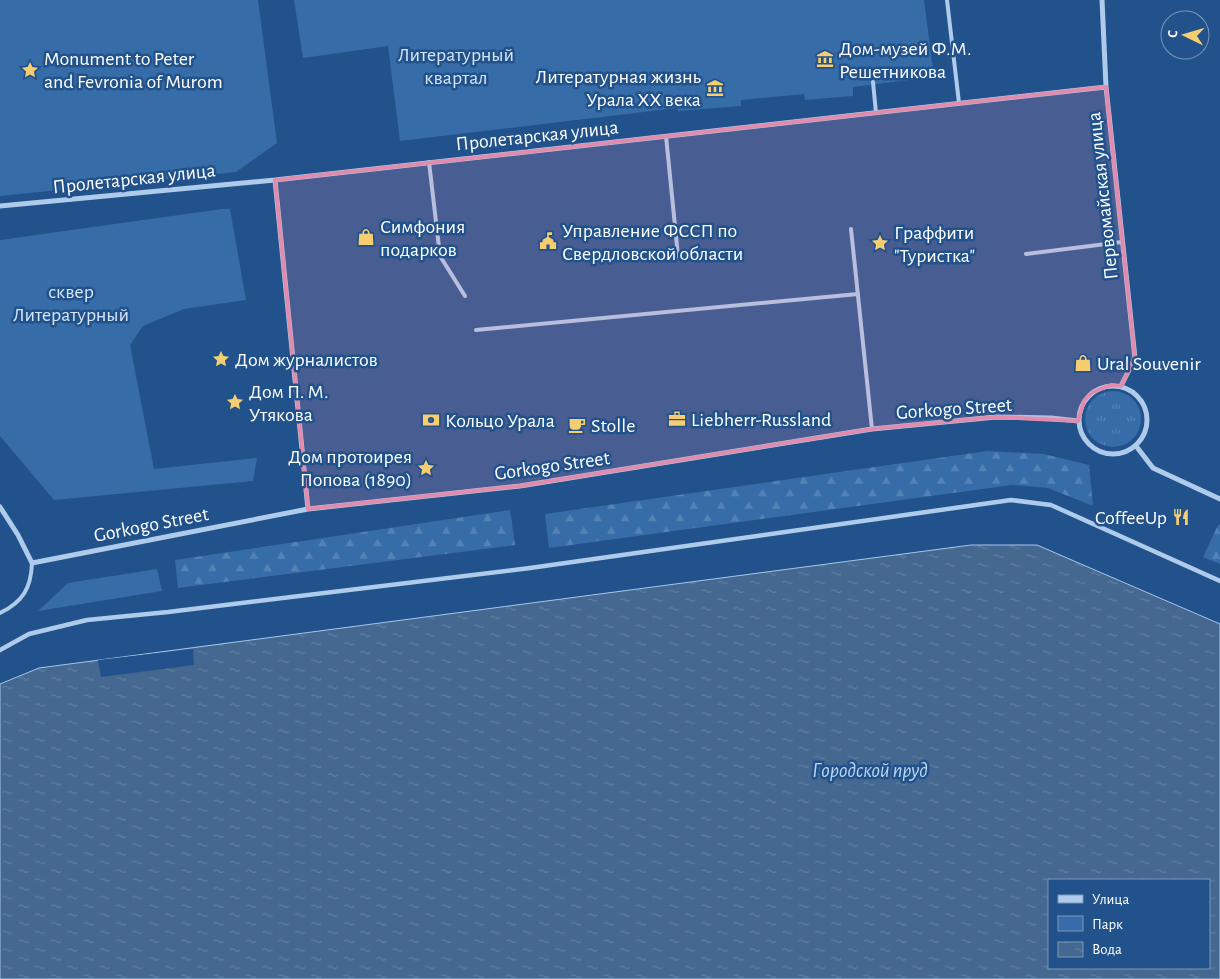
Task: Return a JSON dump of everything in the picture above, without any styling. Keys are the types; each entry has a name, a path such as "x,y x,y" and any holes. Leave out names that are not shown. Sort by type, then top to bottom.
{"street":[{"path":"1102,1 1109,0"},
{"name":"Первомайская улица","path":"1102,1 1106,87 1135,358 1121,386"},
{"name":"Пролетарская улица","path":"0,206 275,180 1106,87"},
{"path":"275,180 308,509"},
{"path":"1110,385 1121,386 1139,397 1146,412 1147,427 1136,446 1121,453 1104,453 1086,442 1080,432 1078,421 1084,401 1091,393 1110,385"},
{"name":"Gorkogo Street","path":"32,563 308,509 520,486 872,429 996,417 1051,418 1078,421"},
{"path":"1136,446 1153,468 1220,499"},
{"path":"0,650 29,634 87,620 178,611 530,568 1011,500 1051,505 1220,581"},
{"path":"0,507 18,534 32,563"}],"lane":[{"path":"947,0 959,104"},
{"path":"873,82 876,113"},
{"path":"666,136 678,256"},
{"path":"428,162 440,256 465,296"},
{"path":"851,230 872,429"},
{"path":"1026,254 1122,242"},
{"path":"476,330 858,294"},
{"path":"0,613 12,607 25,596 31,579 32,563"}],"highlighted area":[{"path":"1106,87 1135,358 1121,386 1111,385 1091,393 1084,401 1078,421 996,417 872,429 520,486 308,509 275,180"}],"green space":[{"path":"0,0 258,0 277,143 236,172 0,196"},
{"name":"Литературный квартал","path":"294,0 924,0 934,77 853,87 853,96 805,100 804,94 741,100 741,106 678,111 677,108 400,141 388,46 303,58"},
{"name":"сквер Литературный","path":"230,209 246,300 184,309 143,326 130,345 154,469 257,458 253,481 54,500 0,436 0,240"},
{"path":"1113,391 1124,393 1133,399 1139,408 1141,419 1139,430 1133,439 1124,445 1113,447 1102,445 1093,439 1087,430 1085,419 1087,408 1093,399 1102,393"},
{"path":"987,451 1044,454 1089,465 1093,506 1048,488 1012,485 549,548 545,514"},
{"path":"510,510 515,545 178,588 175,560"},
{"path":"1218,525 1220,525 1220,564 1203,557"},
{"path":"157,569 162,591 38,611 68,583"}],"water":[{"name":"Городской пруд","path":"971,545 1037,545 1220,624 1220,979 0,979 0,684 39,668"}],"pier":[{"path":"193,649 194,665 101,677 98,660"}],"place":[{"name":"Дом-музей Ф.М. Решетникова","path":"825,59"},
{"name":"Monument to Peter and Fevronia of Murom","path":"30,70"},
{"name":"Литературная жизнь Урала XX века","path":"715,88"},
{"name":"Симфония подарков","path":"366,237"},
{"name":"Управление ФССП по Свердловской области","path":"548,241"},
{"name":"Граффити \"Туристка\"","path":"880,243"},
{"name":"Дом журналистов","path":"221,359"},
{"name":"Ural Souvenir","path":"1083,363"},
{"name":"Дом П. М. Утякова","path":"235,402"},
{"name":"Liebherr-Russland","path":"677,419"},
{"name":"Кольцо Урала","path":"431,420"},
{"name":"Stolle","path":"577,425"},
{"name":"Дом протоирея Попова (1890)","path":"426,468"},
{"name":"CoffeeUp","path":"1181,517"}]}
